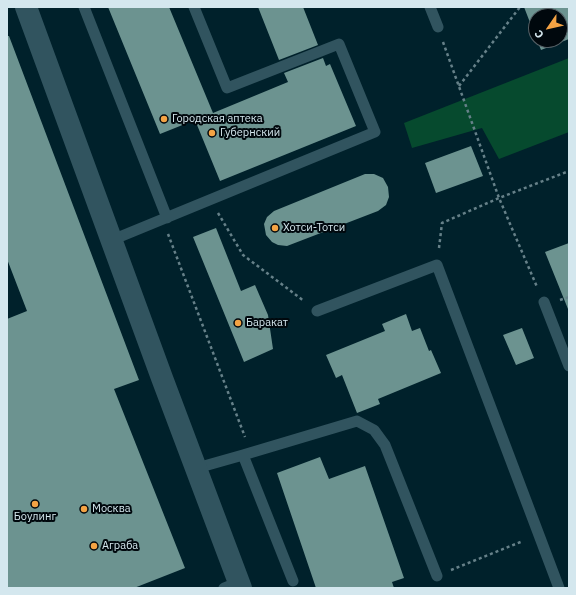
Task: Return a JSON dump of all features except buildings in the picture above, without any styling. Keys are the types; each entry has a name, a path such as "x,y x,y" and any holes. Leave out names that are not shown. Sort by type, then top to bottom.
{"street":[{"path":"26,7 162,378 197,468 235,586"}],"lane":[{"path":"84,7 165,219"},
{"path":"112,240 375,132 339,44 227,88 194,7"},
{"path":"430,7 438,27"},
{"path":"317,311 437,265 559,588"},
{"path":"545,304 569,366"},
{"path":"197,468 357,421 374,430 385,445 437,576"},
{"path":"247,454 292,581"}],"path":[{"path":"459,86 520,7"},
{"path":"438,27 499,198 545,304"},
{"path":"437,265 442,223 569,170"},
{"path":"210,200 243,255 317,311"},
{"path":"165,219 247,454"},
{"path":"437,576 539,535"}],"green space":[{"path":"569,58 569,132 499,159 482,128 412,148 404,123"}],"place":[{"name":"Городская аптека","path":"164,119"},
{"name":"Губернский","path":"212,133"},
{"name":"Хотси-Тотси","path":"275,228"},
{"name":"Баракат","path":"238,323"},
{"name":"Боулинг","path":"35,504"},
{"name":"Москва","path":"84,509"},
{"name":"Аграба","path":"94,546"}]}
